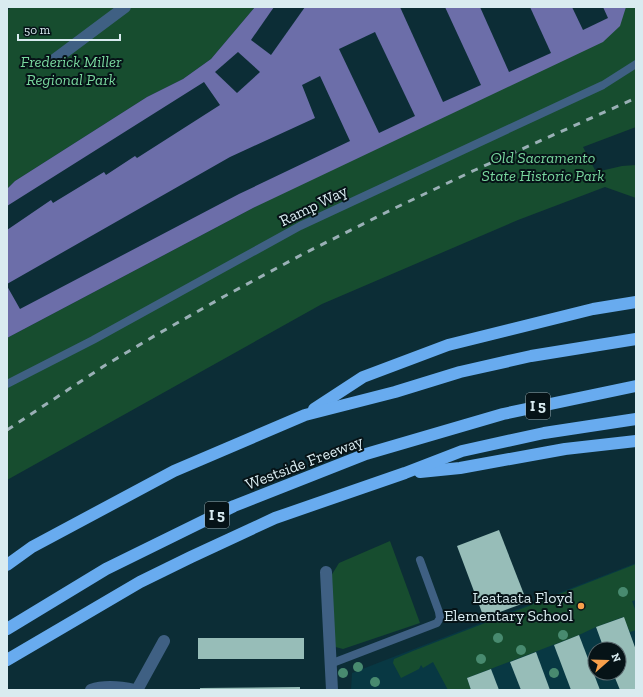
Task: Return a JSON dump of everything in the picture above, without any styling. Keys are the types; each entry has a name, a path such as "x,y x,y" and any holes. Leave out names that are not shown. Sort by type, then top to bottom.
{"highway":[{"path":"305,415 363,378 448,345 593,309 636,302"},
{"path":"7,565 32,547 174,471 305,415 395,392 467,370 531,356 636,339"},
{"name":"Westside Freeway","path":"7,629 106,569 234,506 366,454 503,414 636,386"},
{"path":"7,660 140,582 275,518 405,473 462,451 544,434 636,419"},
{"path":"405,473 460,468 565,449 636,441"}],"street":[{"path":"54,60 125,7"},
{"path":"326,572 332,690"},
{"path":"91,690 107,687 136,690 164,641"}],"lane":[{"name":"Ramp Way","path":"7,384 93,340 300,226 603,85 636,64"},
{"path":"330,664 438,623 440,618 439,612 420,560"}],"shaded area":[{"name":"Leataata Floyd Elementary School","path":"636,563 636,690 351,690 352,673"}],"green space":[{"name":"Frederick Miller Regional Park","path":"11,7 255,7 211,59 183,79 147,97 15,181 7,189 7,11"},
{"name":"Old Sacramento State Historic Park","path":"626,7 636,7 636,127 583,147 596,172 622,166 636,165 636,198 605,187 518,220 322,304 7,480 7,338 253,208"},
{"path":"390,541 420,623 343,649 332,646 331,576 339,563"},
{"path":"636,564 636,600 632,601 636,612 636,630 630,632 623,617 467,678 471,690 448,690 433,662 423,668 421,665 419,669 401,678 393,663 394,659 413,651"}],"water":[{"path":"255,7 626,7 620,26 603,42 253,208 7,338 7,189 15,181 147,97 183,79 211,59"}],"pier":[{"path":"274,7 305,7 271,55 251,40"},
{"path":"400,7 445,7 481,85 443,102"},
{"path":"480,7 530,7 551,53 509,72"},
{"path":"572,7 603,7 608,18 583,30"},
{"path":"375,32 415,116 379,133 339,49"},
{"path":"238,52 260,72 237,93 215,72"},
{"path":"320,76 350,141 239,194 20,309 7,284 230,157 315,118 302,85"},
{"path":"204,82 220,105 137,158 135,156 106,175 104,172 53,203 51,200 7,230 7,206"}],"building":[{"path":"499,530 527,602 484,618 457,546"},
{"path":"624,617 636,650 636,690 620,690 616,681 627,681 627,641 601,641 596,627"},
{"path":"579,635 587,656 587,681 597,681 600,690 571,690 554,645"},
{"path":"198,638 304,638 304,659 198,659"},
{"path":"536,652 550,690 521,690 510,662"},
{"path":"491,669 499,690 471,690 467,678"},
{"path":"300,687 300,690 200,690 200,688"}],"railway":[{"path":"7,430 104,366 156,335 303,254 475,170 636,98"}],"place":[{"name":"Leataata Floyd Elementary School","path":"581,606"}]}
